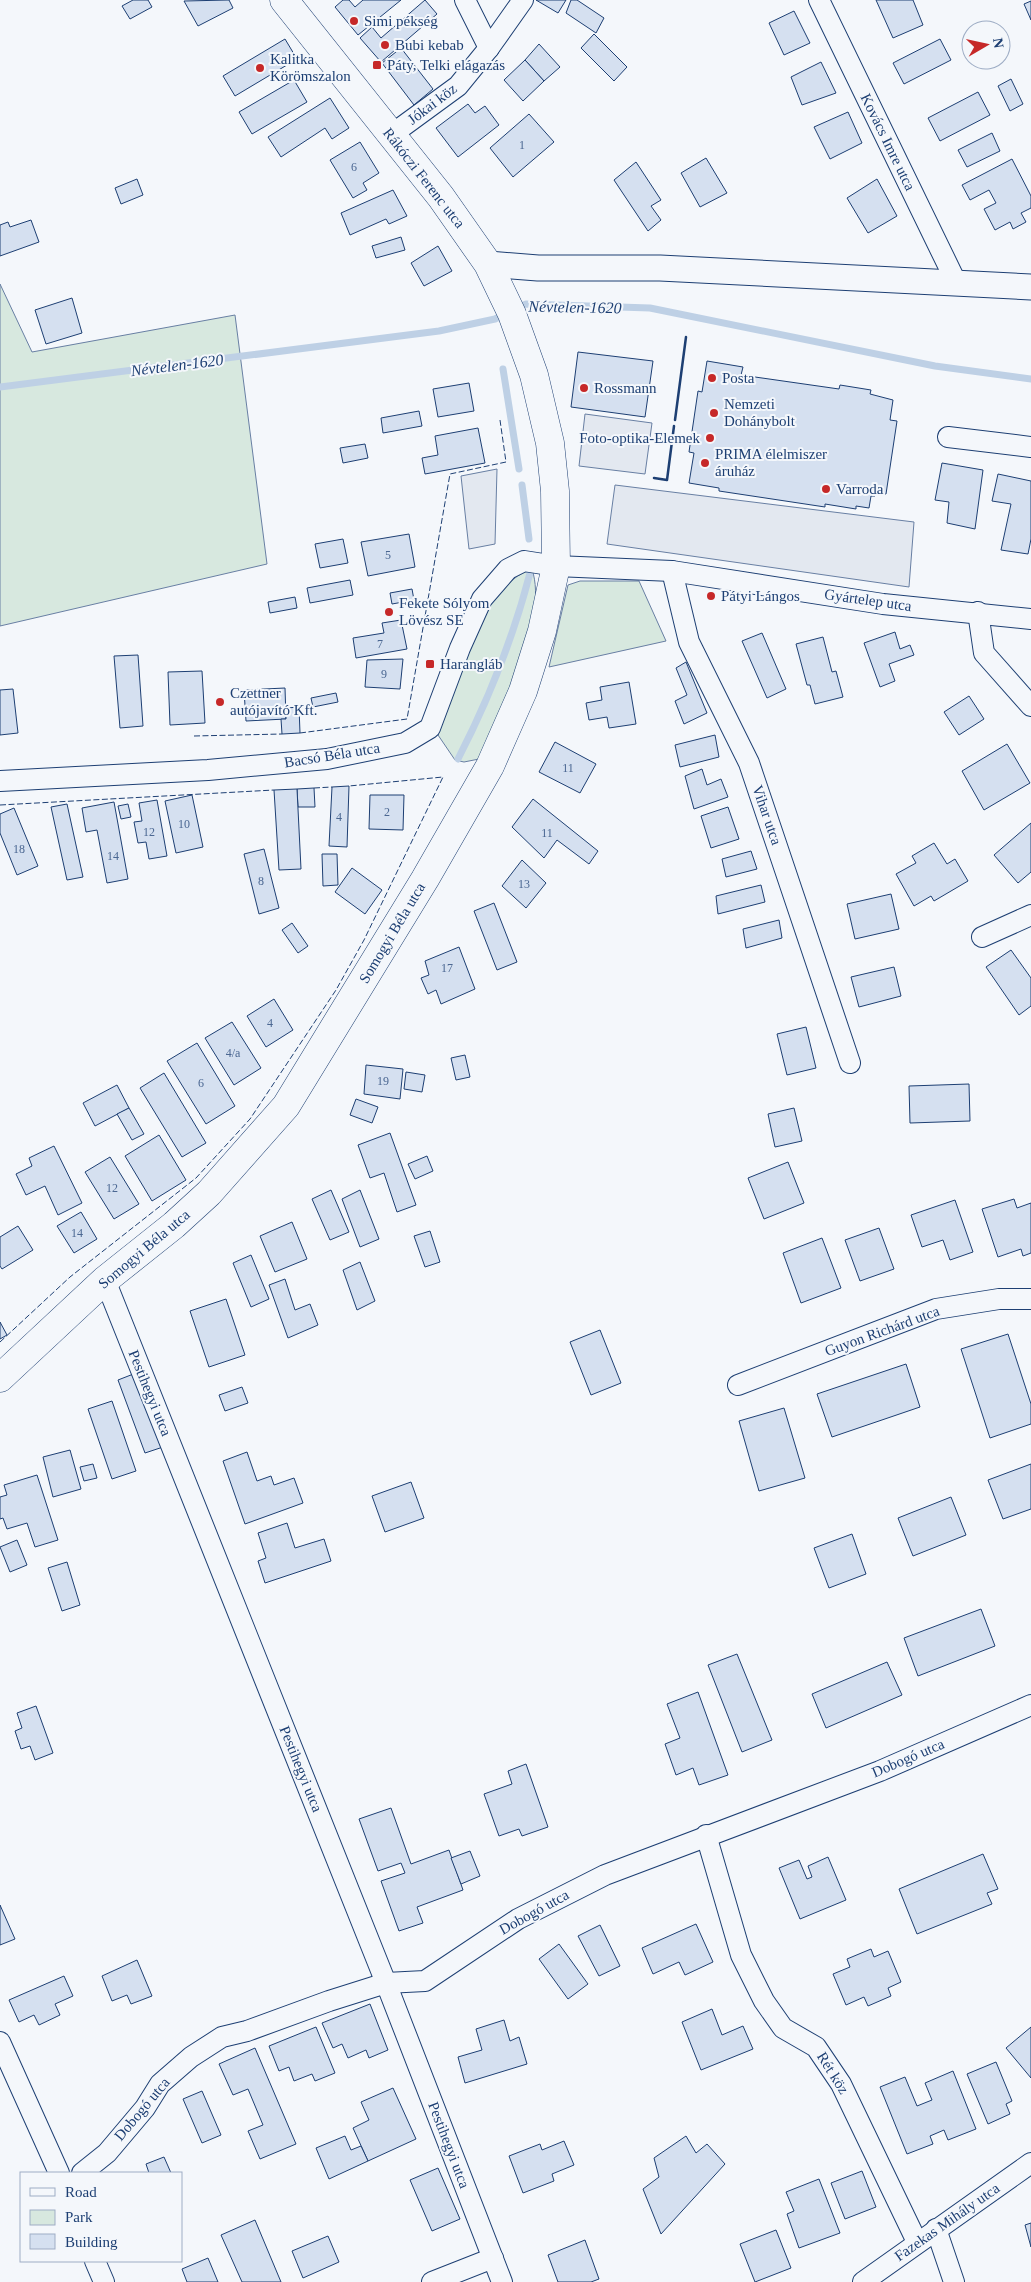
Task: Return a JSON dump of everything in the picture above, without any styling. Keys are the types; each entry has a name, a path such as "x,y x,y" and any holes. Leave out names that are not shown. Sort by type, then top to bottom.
{"main road":[{"name":"Rákóczi Ferenc utca","path":"284,0 441,197 493,275 512,314 534,375"},
{"name":"Somogyi Béla utca","path":"0,1378 105,1280 174,1225 209,1194 286,1106 316,1060 490,766 524,691 542,631 556,566 555,491 551,453 534,375"}],"street":[{"path":"465,0 489,48"},
{"name":"Jókai köz","path":"391,135 458,86 489,48 523,0"},
{"name":"Kovács Imre utca","path":"818,0 957,284"},
{"path":"493,275 538,268 660,268 1031,287"},
{"path":"948,437 1031,447"},
{"name":"Bacsó Béla utca","path":"0,781 208,770 327,759 405,743 430,728 460,648 482,599 503,574 508,569 524,561 556,566"},
{"name":"Gyártelep utca","path":"556,566 672,571 883,604 978,612 1031,619"},
{"name":"Vihar utca","path":"672,571 689,642 749,763 850,1063"},
{"path":"978,612 984,653 1031,706"},
{"path":"982,937 1031,915"},
{"name":"Pestihegyi utca","path":"105,1280 386,1983 502,2282"},
{"name":"Guyon Richárd utca","path":"738,1385 936,1309 999,1299 1031,1299"},
{"name":"Dobogó utca","path":"83,2172 107,2153 145,2108 160,2084 191,2057 222,2037 247,2031 329,2001 386,1983 425,1981 527,1914 605,1874 880,1771 1031,1705"},
{"name":"Rét köz","path":"706,1835 741,1955 764,2001 783,2028 816,2047 841,2084 916,2242"},
{"path":"0,2042 59,2172"},
{"name":"Fazekas Mihály utca","path":"863,2282 916,2242 1031,2163"},
{"path":"936,2229 954,2282"},
{"path":"432,2282 493,2258"},
{"path":"95,2262 104,2282"}],"green space":[{"path":"0,284 32,352 235,315 267,564 0,626"},
{"path":"532,569 536,590 534,614 529,639 510,691 479,759 464,762 455,760 438,735 461,666 483,617 497,596 513,579"},
{"path":"580,581 639,581 666,641 549,667 568,585"}],"shaded area":[{"path":"585,414 652,423 645,474 579,466"},
{"path":"497,469 495,544 469,549 461,476"},
{"path":"615,485 914,522 909,587 607,544"}],"building":[{"path":"133,0 148,0 152,7 130,19 122,6"},
{"path":"229,0 233,8 198,26 184,1"},
{"path":"343,0 349,0 355,7 363,0 401,0 358,35 335,7"},
{"path":"425,0 437,14 381,62 360,38 372,27 381,38"},
{"path":"536,0 566,0 558,13"},
{"path":"571,0 577,0 604,18 596,33 566,13"},
{"path":"876,0 913,0 923,25 893,38"},
{"path":"1031,1 1031,20 1024,4"},
{"path":"794,11 810,43 784,55 769,23"},
{"path":"594,34 627,67 614,81 581,48"},
{"name":"Kalitka Körömszalon","path":"285,39 297,59 235,96 223,76"},
{"path":"940,39 951,60 904,84 893,63"},
{"path":"539,44 560,67 544,81 525,60"},
{"path":"401,48 433,89 414,105 382,63"},
{"path":"525,60 544,81 523,101 504,80"},
{"path":"821,62 836,93 802,105 791,77"},
{"path":"1011,79 1023,104 1010,111 998,86"},
{"path":"294,80 307,102 252,134 239,112"},
{"path":"978,92 990,115 940,141 928,118"},
{"path":"330,98 349,128 332,139 325,128 281,157 268,137"},
{"path":"468,104 475,113 485,106 499,125 458,157 436,128"},
{"path":"848,112 862,143 830,159 814,127"},
{"path":"529,114 554,142 513,177 490,148"},
{"path":"992,133 1000,151 967,167 958,150"},
{"path":"360,142 379,173 363,183 367,190 353,198 330,160"},
{"path":"706,158 727,193 700,207 681,173"},
{"path":"1012,159 1031,196 1031,208 1021,213 1026,222 1013,229 1010,222 995,230 984,209 996,203 989,190 970,200 962,185"},
{"path":"636,162 661,200 651,206 661,220 648,231 614,180"},
{"path":"137,179 143,195 121,204 115,188"},
{"path":"877,179 897,216 868,233 847,198"},
{"path":"393,190 407,216 389,224 386,219 350,235 341,213"},
{"path":"31,220 39,242 0,256 0,225 8,222 10,227"},
{"path":"401,237 405,250 376,258 372,246"},
{"path":"438,246 452,271 424,286 411,263"},
{"path":"72,298 82,333 46,344 35,310"},
{"path":"578,352 653,361 645,417 571,407"},
{"path":"707,361 743,367 741,375 839,389 840,385 871,390 870,394 893,400 890,420 897,421 886,494 876,493 875,496 871,496 869,508 856,506 856,509 825,504 825,507 719,491 719,488 689,483 694,453 689,452 698,391 702,392"},
{"path":"469,383 474,411 438,417 433,389"},
{"path":"419,411 422,426 383,433 381,418"},
{"path":"478,428 485,463 425,474 422,458 438,455 435,436"},
{"path":"365,444 368,458 343,463 340,448"},
{"path":"942,463 983,470 975,529 947,523 949,502 935,500"},
{"path":"998,474 1031,481 1031,539 1028,554 1001,550 1011,504 992,501"},
{"path":"409,534 415,567 368,576 361,542"},
{"path":"343,539 348,563 320,568 315,544"},
{"path":"350,580 353,595 310,603 307,588"},
{"path":"412,589 414,600 392,604 390,593"},
{"path":"295,597 297,608 270,613 268,602"},
{"path":"401,620 407,649 356,658 353,638 384,633 382,623"},
{"path":"895,632 900,649 910,645 914,655 889,664 895,681 880,687 864,643"},
{"path":"762,633 786,689 767,698 742,641"},
{"path":"823,637 832,672 836,671 843,697 815,704 810,685 807,685 796,644"},
{"path":"138,655 143,726 120,728 114,656"},
{"path":"403,659 400,689 365,687 367,660"},
{"path":"686,662 707,713 684,724 675,701 687,695 676,668"},
{"path":"202,671 205,723 170,725 168,672"},
{"path":"629,682 636,724 609,728 607,717 589,720 586,703 602,700 600,687"},
{"path":"285,688 286,719 246,721 244,690"},
{"path":"13,689 18,733 0,735 0,690"},
{"path":"336,693 338,702 313,707 311,698"},
{"path":"969,696 984,719 959,735 944,712"},
{"path":"299,707 300,733 282,734 281,719 286,719 286,708"},
{"path":"715,735 719,757 680,767 675,745"},
{"path":"555,742 596,764 580,793 539,772"},
{"path":"1007,744 1030,783 984,810 962,771"},
{"path":"702,769 707,785 721,779 728,797 694,809 685,776"},
{"path":"349,786 347,847 329,846 332,787"},
{"path":"314,788 315,807 298,807 297,789"},
{"path":"297,789 301,869 279,870 274,790"},
{"path":"192,795 203,847 176,853 165,801"},
{"path":"370,795 404,795 403,830 369,829"},
{"path":"533,799 598,851 589,864 557,840 544,858 512,827"},
{"path":"157,800 167,856 149,859 146,842 138,843 134,822 142,821 139,803"},
{"path":"114,802 128,879 107,883 97,830 86,832 82,808"},
{"path":"67,804 83,877 67,880 51,807"},
{"path":"128,804 131,817 121,819 118,806"},
{"path":"728,807 739,839 711,848 701,816"},
{"path":"14,808 38,866 17,875 0,833 0,814"},
{"path":"1031,823 1031,872 1018,883 994,855"},
{"path":"934,843 947,864 955,859 968,881 934,901 931,896 914,906 896,874 916,863 912,856"},
{"path":"264,849 279,908 259,914 244,854"},
{"path":"751,851 757,869 726,877 722,859"},
{"path":"322,854 337,854 338,885 323,886"},
{"path":"522,860 546,883 526,908 502,886"},
{"path":"352,868 382,890 365,914 335,892"},
{"path":"761,885 765,902 718,914 716,896"},
{"path":"891,894 899,929 855,939 847,904"},
{"path":"494,903 517,962 497,970 474,911"},
{"path":"779,920 782,938 746,948 743,929"},
{"path":"292,923 308,946 298,953 282,930"},
{"path":"459,947 475,989 441,1004 436,990 428,994 421,978 429,975 425,961"},
{"path":"1011,950 1031,978 1031,1006 1019,1015 986,967"},
{"path":"894,967 901,996 859,1007 851,977"},
{"path":"274,999 293,1030 266,1047 247,1016"},
{"path":"232,1022 261,1068 234,1085 205,1038"},
{"path":"806,1027 816,1068 787,1075 777,1034"},
{"path":"197,1043 235,1106 206,1124 167,1061"},
{"path":"465,1055 470,1077 456,1080 451,1058"},
{"path":"366,1065 403,1069 400,1099 364,1094"},
{"path":"406,1072 425,1075 422,1092 404,1089"},
{"path":"164,1073 206,1143 182,1157 140,1088"},
{"path":"969,1084 970,1121 910,1123 909,1086"},
{"path":"117,1085 129,1108 95,1126 83,1103"},
{"path":"356,1099 378,1107 372,1123 350,1115"},
{"path":"129,1108 144,1134 132,1140 117,1114"},
{"path":"794,1108 802,1141 775,1147 768,1114"},
{"path":"390,1133 416,1205 397,1212 384,1173 370,1178 358,1145"},
{"path":"159,1135 186,1180 152,1201 125,1156"},
{"path":"54,1146 82,1203 58,1215 45,1186 26,1195 16,1174 32,1166 29,1158"},
{"path":"427,1156 433,1171 415,1179 408,1164"},
{"path":"110,1157 139,1204 114,1219 85,1172"},
{"path":"788,1162 804,1203 764,1219 748,1178"},
{"path":"331,1190 349,1232 330,1240 312,1199"},
{"path":"360,1190 379,1239 360,1247 342,1199"},
{"path":"1014,1199 1017,1208 1031,1203 1031,1253 1023,1256 1021,1249 998,1257 982,1209"},
{"path":"955,1200 973,1252 950,1260 943,1240 922,1247 911,1215"},
{"path":"81,1212 97,1239 74,1253 57,1226"},
{"path":"292,1222 307,1259 275,1272 260,1236"},
{"path":"18,1226 33,1250 2,1269 0,1266 0,1237"},
{"path":"879,1228 894,1269 860,1281 845,1240"},
{"path":"430,1231 440,1262 425,1267 414,1236"},
{"path":"822,1238 841,1288 801,1303 783,1253"},
{"path":"251,1255 269,1299 251,1307 233,1263"},
{"path":"360,1262 375,1301 357,1310 343,1270"},
{"path":"285,1279 295,1310 310,1304 318,1325 288,1338 269,1285"},
{"path":"226,1299 245,1355 209,1367 190,1311"},
{"path":"0,1322 7,1335 0,1339"},
{"path":"600,1330 621,1383 591,1395 570,1342"},
{"path":"1008,1334 1031,1404 1031,1424 990,1438 961,1349"},
{"path":"906,1364 920,1407 832,1437 817,1394"},
{"path":"136,1373 163,1447 145,1453 118,1380"},
{"path":"242,1387 248,1403 225,1411 219,1395"},
{"path":"112,1401 136,1471 112,1479 88,1409"},
{"path":"784,1408 805,1478 759,1491 739,1421"},
{"path":"70,1450 81,1489 53,1497 43,1457"},
{"path":"247,1452 257,1481 271,1476 274,1485 294,1478 303,1503 245,1524 223,1461"},
{"path":"93,1464 97,1478 84,1481 80,1467"},
{"path":"1031,1464 1031,1509 1003,1519 988,1480"},
{"path":"37,1475 58,1540 35,1547 27,1523 7,1529 3,1518 0,1519 0,1497 7,1495 4,1485"},
{"path":"411,1482 424,1518 385,1532 372,1496"},
{"path":"951,1497 966,1535 913,1556 898,1518"},
{"path":"287,1523 295,1548 324,1539 331,1561 265,1583 258,1561 266,1558 258,1533"},
{"path":"852,1534 866,1574 829,1588 814,1548"},
{"path":"17,1540 27,1565 10,1572 0,1547"},
{"path":"67,1562 80,1605 62,1611 48,1568"},
{"path":"981,1609 995,1646 918,1676 904,1638"},
{"path":"737,1654 772,1740 742,1752 708,1665"},
{"path":"887,1662 902,1695 826,1728 812,1694"},
{"path":"698,1692 728,1775 699,1785 693,1768 676,1775 665,1744 680,1738 667,1704"},
{"path":"36,1706 53,1753 35,1760 30,1746 21,1749 15,1731 22,1728 17,1713"},
{"path":"526,1764 548,1827 522,1836 519,1829 499,1836 484,1794 512,1784 508,1771"},
{"path":"391,1808 411,1864 449,1850 463,1890 417,1907 423,1923 399,1931 381,1881 405,1873 401,1863 378,1871 359,1819"},
{"path":"470,1851 480,1876 461,1884 451,1858"},
{"path":"983,1854 998,1889 987,1893 992,1904 917,1934 899,1889"},
{"path":"828,1857 846,1900 800,1919 779,1868 799,1860 807,1879 812,1877 808,1866"},
{"path":"0,1905 15,1939 0,1945"},
{"path":"696,1924 713,1962 685,1975 679,1962 653,1974 642,1948"},
{"path":"600,1925 620,1966 599,1976 578,1936"},
{"path":"559,1944 588,1984 568,1999 539,1959"},
{"path":"871,1949 874,1957 888,1951 901,1982 888,1988 891,1996 868,2006 864,1997 846,2005 833,1974 850,1967 847,1959"},
{"path":"137,1960 152,1996 131,2004 127,1995 112,2001 102,1976"},
{"path":"64,1976 73,1996 55,2004 60,2015 39,2025 34,2015 19,2022 9,2000"},
{"path":"370,2004 388,2050 369,2058 366,2050 348,2058 342,2044 333,2048 322,2023"},
{"path":"712,2009 722,2035 743,2026 753,2049 701,2070 682,2022"},
{"path":"504,2020 510,2041 519,2037 527,2064 465,2083 458,2057 482,2050 476,2029"},
{"path":"316,2027 335,2073 315,2081 312,2074 294,2081 289,2067 279,2071 269,2046"},
{"path":"1031,2027 1031,2078 1006,2048"},
{"path":"255,2048 296,2144 260,2159 248,2131 263,2125 248,2089 233,2095 219,2064"},
{"path":"996,2062 1012,2101 1006,2104 1010,2114 988,2124 967,2074"},
{"path":"953,2071 976,2129 948,2140 944,2130 930,2136 933,2144 907,2154 880,2087 905,2077 917,2106 932,2100 925,2083"},
{"path":"393,2088 416,2139 368,2161 353,2128 369,2120 361,2102"},
{"path":"202,2091 221,2135 202,2143 183,2099"},
{"path":"345,2136 351,2150 361,2146 368,2161 329,2179 316,2148"},
{"path":"686,2136 696,2153 707,2144 725,2164 661,2234 643,2189 659,2177 654,2158"},
{"path":"564,2141 574,2165 552,2174 554,2181 523,2193 509,2156 540,2144 542,2150"},
{"path":"164,2157 171,2172 149,2172 146,2164"},
{"path":"438,2168 460,2219 432,2231 410,2180"},
{"path":"862,2171 876,2207 845,2219 831,2183"},
{"path":"819,2179 840,2233 799,2248 787,2214 794,2211 786,2192"},
{"path":"255,2220 281,2282 242,2282 221,2235"},
{"path":"1031,2223 1031,2247 1025,2225"},
{"path":"776,2230 791,2268 755,2282 740,2244"},
{"path":"328,2236 339,2262 303,2278 292,2251"},
{"path":"585,2240 599,2279 591,2282 558,2282 548,2255"},
{"path":"208,2258 218,2282 187,2282 182,2269"}],"waterway":[{"name":"Névtelen-1620","path":"514,309 526,304 650,308 935,366 1031,379"},
{"name":"Névtelen-1620","path":"0,387 439,331 495,319 505,314"},
{"path":"503,369 519,469"},
{"path":"522,485 529,539"},
{"path":"458,759 480,714 499,668 516,621 530,573"}],"fence":[{"path":"300,733 407,719 450,474 506,462 500,420"},
{"path":"194,736 282,734"},
{"path":"0,1342 70,1277 196,1178 250,1119 336,990 364,940 443,777 349,786"},
{"path":"314,788 332,787"},
{"path":"0,805 274,790"}],"wall":[{"path":"675,420 686,337"},
{"path":"654,478 667,480 674,426"}],"place":[{"name":"Simi pékség","path":"354,21"},
{"name":"Bubi kebab","path":"385,45"},
{"name":"Páty, Telki elágazás","path":"377,65"},
{"name":"Kalitka Körömszalon","path":"260,68"},
{"name":"Posta","path":"712,378"},
{"name":"Rossmann","path":"584,388"},
{"name":"Nemzeti Dohánybolt","path":"714,413"},
{"name":"Foto-optika-Elemek","path":"710,438"},
{"name":"PRIMA élelmiszer áruház","path":"705,463"},
{"name":"Varroda","path":"826,489"},
{"name":"Pátyi Lángos","path":"711,596"},
{"name":"Fekete Sólyom Lövész SE","path":"389,612"},
{"name":"Harangláb","path":"430,664"},
{"name":"Czettner autójavító Kft.","path":"220,702"}]}
